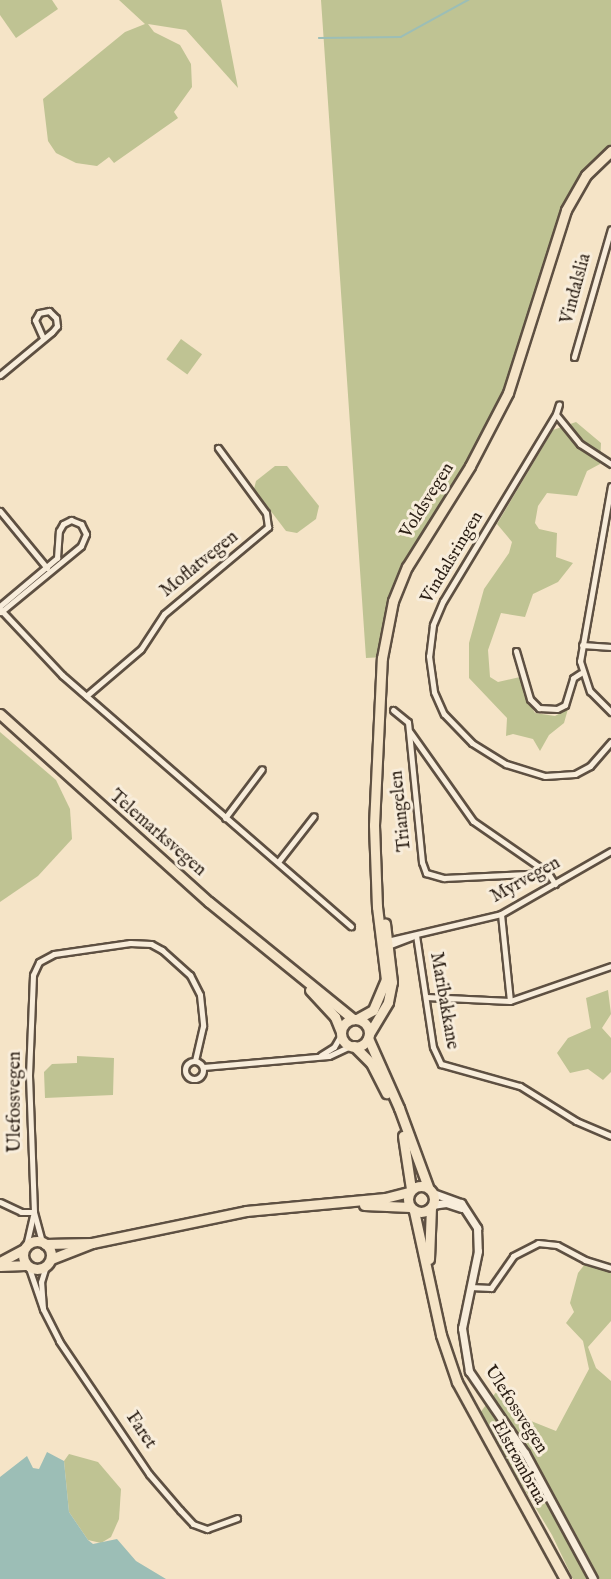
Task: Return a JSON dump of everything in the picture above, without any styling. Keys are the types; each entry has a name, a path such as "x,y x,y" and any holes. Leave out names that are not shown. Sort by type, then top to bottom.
{"main road":[{"name":"Voldsvegen","path":"368,1036 390,996 387,944 377,898 373,836 382,658 393,601 407,567 470,466 508,393 549,255 569,204 586,175 611,151"},
{"name":"Telemarksvegen","path":"0,714 171,869 296,975 365,1024 368,1036"},
{"name":"Voldsvegen","path":"341,1034 355,1019 369,1014 382,997 386,980 387,944"},
{"name":"Telemarksvegen","path":"296,975 331,1012 341,1034 352,1046"},
{"path":"0,1266 27,1266 48,1262 92,1243 246,1211 384,1198 410,1191 430,1190 399,1108 368,1036 352,1046 371,1063 400,1125 409,1159 410,1191"},
{"name":"Elstrømbrua","path":"430,1190 432,1207 431,1291"},
{"name":"Elstrømbrua","path":"410,1191 431,1291 457,1382 565,1579"},
{"path":"308,1204 412,1209 432,1207"},
{"path":"0,1262 24,1248 44,1243 92,1243"},
{"path":"44,1243 48,1262"},
{"path":"24,1248 27,1266"}],"street":[{"name":"Vindalslia","path":"574,357 611,229"},
{"path":"0,375 57,326 56,318 50,311 39,313 35,320 43,338"},
{"name":"Vindalsringen","path":"559,404 556,414 437,613 429,649 432,684 444,714 464,736 492,756 529,772 550,776 575,774 590,766 611,742"},
{"path":"556,414 580,444 611,464"},
{"name":"Moflatvegen","path":"86,696 141,649 164,614 268,527 266,513 218,448"},
{"path":"611,486 582,645 581,673 590,691 611,712"},
{"path":"0,512 48,569"},
{"path":"48,569 59,554 60,528 69,521 79,522 86,534 82,544 48,569 0,610 86,696 351,926"},
{"path":"582,645 611,647"},
{"path":"516,651 530,699 539,708 556,709 565,705 573,678 581,673"},
{"name":"Triangelen","path":"393,710 405,716 409,730 422,862 426,873 444,878 548,873"},
{"name":"Triangelen","path":"409,730 473,821 548,873 555,884"},
{"path":"225,818 262,769"},
{"path":"278,862 314,816"},
{"name":"Myrvegen","path":"387,944 501,914 611,851"},
{"path":"501,914 510,1001"},
{"name":"Maribakkane","path":"416,935 433,1047 441,1064 520,1086 576,1121 611,1136"},
{"name":"Ulefossvegen","path":"44,1243 34,1212 29,1075 33,975 39,962 54,954 130,943 151,944 162,950 190,975 200,995 203,1026 195,1061"},
{"path":"426,996 510,1001 611,966"},
{"path":"317,1057 334,1047 341,1034"},
{"path":"202,1067 199,1077 188,1077 186,1066 195,1061 202,1067 317,1057 352,1046"},
{"path":"430,1190 461,1203 469,1213"},
{"path":"0,1202 21,1212 34,1212"},
{"path":"432,1207 453,1205 469,1213"},
{"name":"Ulefossvegen","path":"24,1248 34,1212"},
{"name":"Ulefossvegen","path":"469,1213 477,1228 478,1244 462,1328 469,1371 525,1453 593,1579"},
{"path":"470,1287 491,1288 513,1256 533,1244 557,1245 585,1260 611,1268"},
{"name":"Faret","path":"43,1309 41,1282 48,1262"},
{"name":"Faret","path":"27,1266 43,1309 59,1341 150,1474 193,1524 207,1529 237,1518"}],"green space":[{"path":"0,0 52,0 58,9 16,38 0,15"},
{"path":"119,0 221,0 238,88 186,30 148,24 154,32 180,45 191,64 192,87 174,112 178,118 114,163 109,157 97,166 76,163 56,153 48,141 43,99 125,32 145,24"},
{"path":"321,0 611,0 611,158 590,178 567,217 511,397 480,457 404,582 385,657 366,658"},
{"path":"181,339 202,354 187,375 166,359"},
{"path":"576,422 601,443 600,464 587,471 577,496 547,493 538,506 535,523 539,529 557,533 556,557 573,563 558,582 533,594 525,617 501,613 488,650 490,677 498,682 520,677 524,695 535,713 555,716 568,709 564,723 549,735 540,751 533,739 513,734 506,736 507,718 469,678 469,643 484,589 509,553 512,542 497,524 553,430"},
{"path":"275,466 287,466 319,506 316,519 297,533 286,531 254,489 256,481"},
{"path":"0,732 56,780 70,809 72,839 38,876 0,902"},
{"path":"608,990 611,1014 602,1028 611,1038 611,1072 603,1080 588,1069 570,1073 557,1053 568,1038 591,1028 586,998"},
{"path":"77,1056 114,1058 113,1095 45,1098 44,1072 52,1064 77,1063"},
{"path":"585,1264 611,1271 611,1321 588,1347 596,1368 611,1381 611,1579 573,1579 552,1535 479,1414 497,1391 508,1387 531,1421 556,1431 589,1369 583,1341 566,1323 574,1312 570,1303 578,1273"},
{"path":"69,1454 98,1462 121,1489 119,1519 111,1537 101,1543 88,1540 69,1512 64,1461"}],"water":[{"path":"47,1452 64,1461 69,1512 88,1540 93,1544 117,1539 136,1561 166,1579 0,1579 0,1477 27,1456 33,1468 39,1469"}],"waterway":[{"path":"319,38 401,37 468,0"}]}
